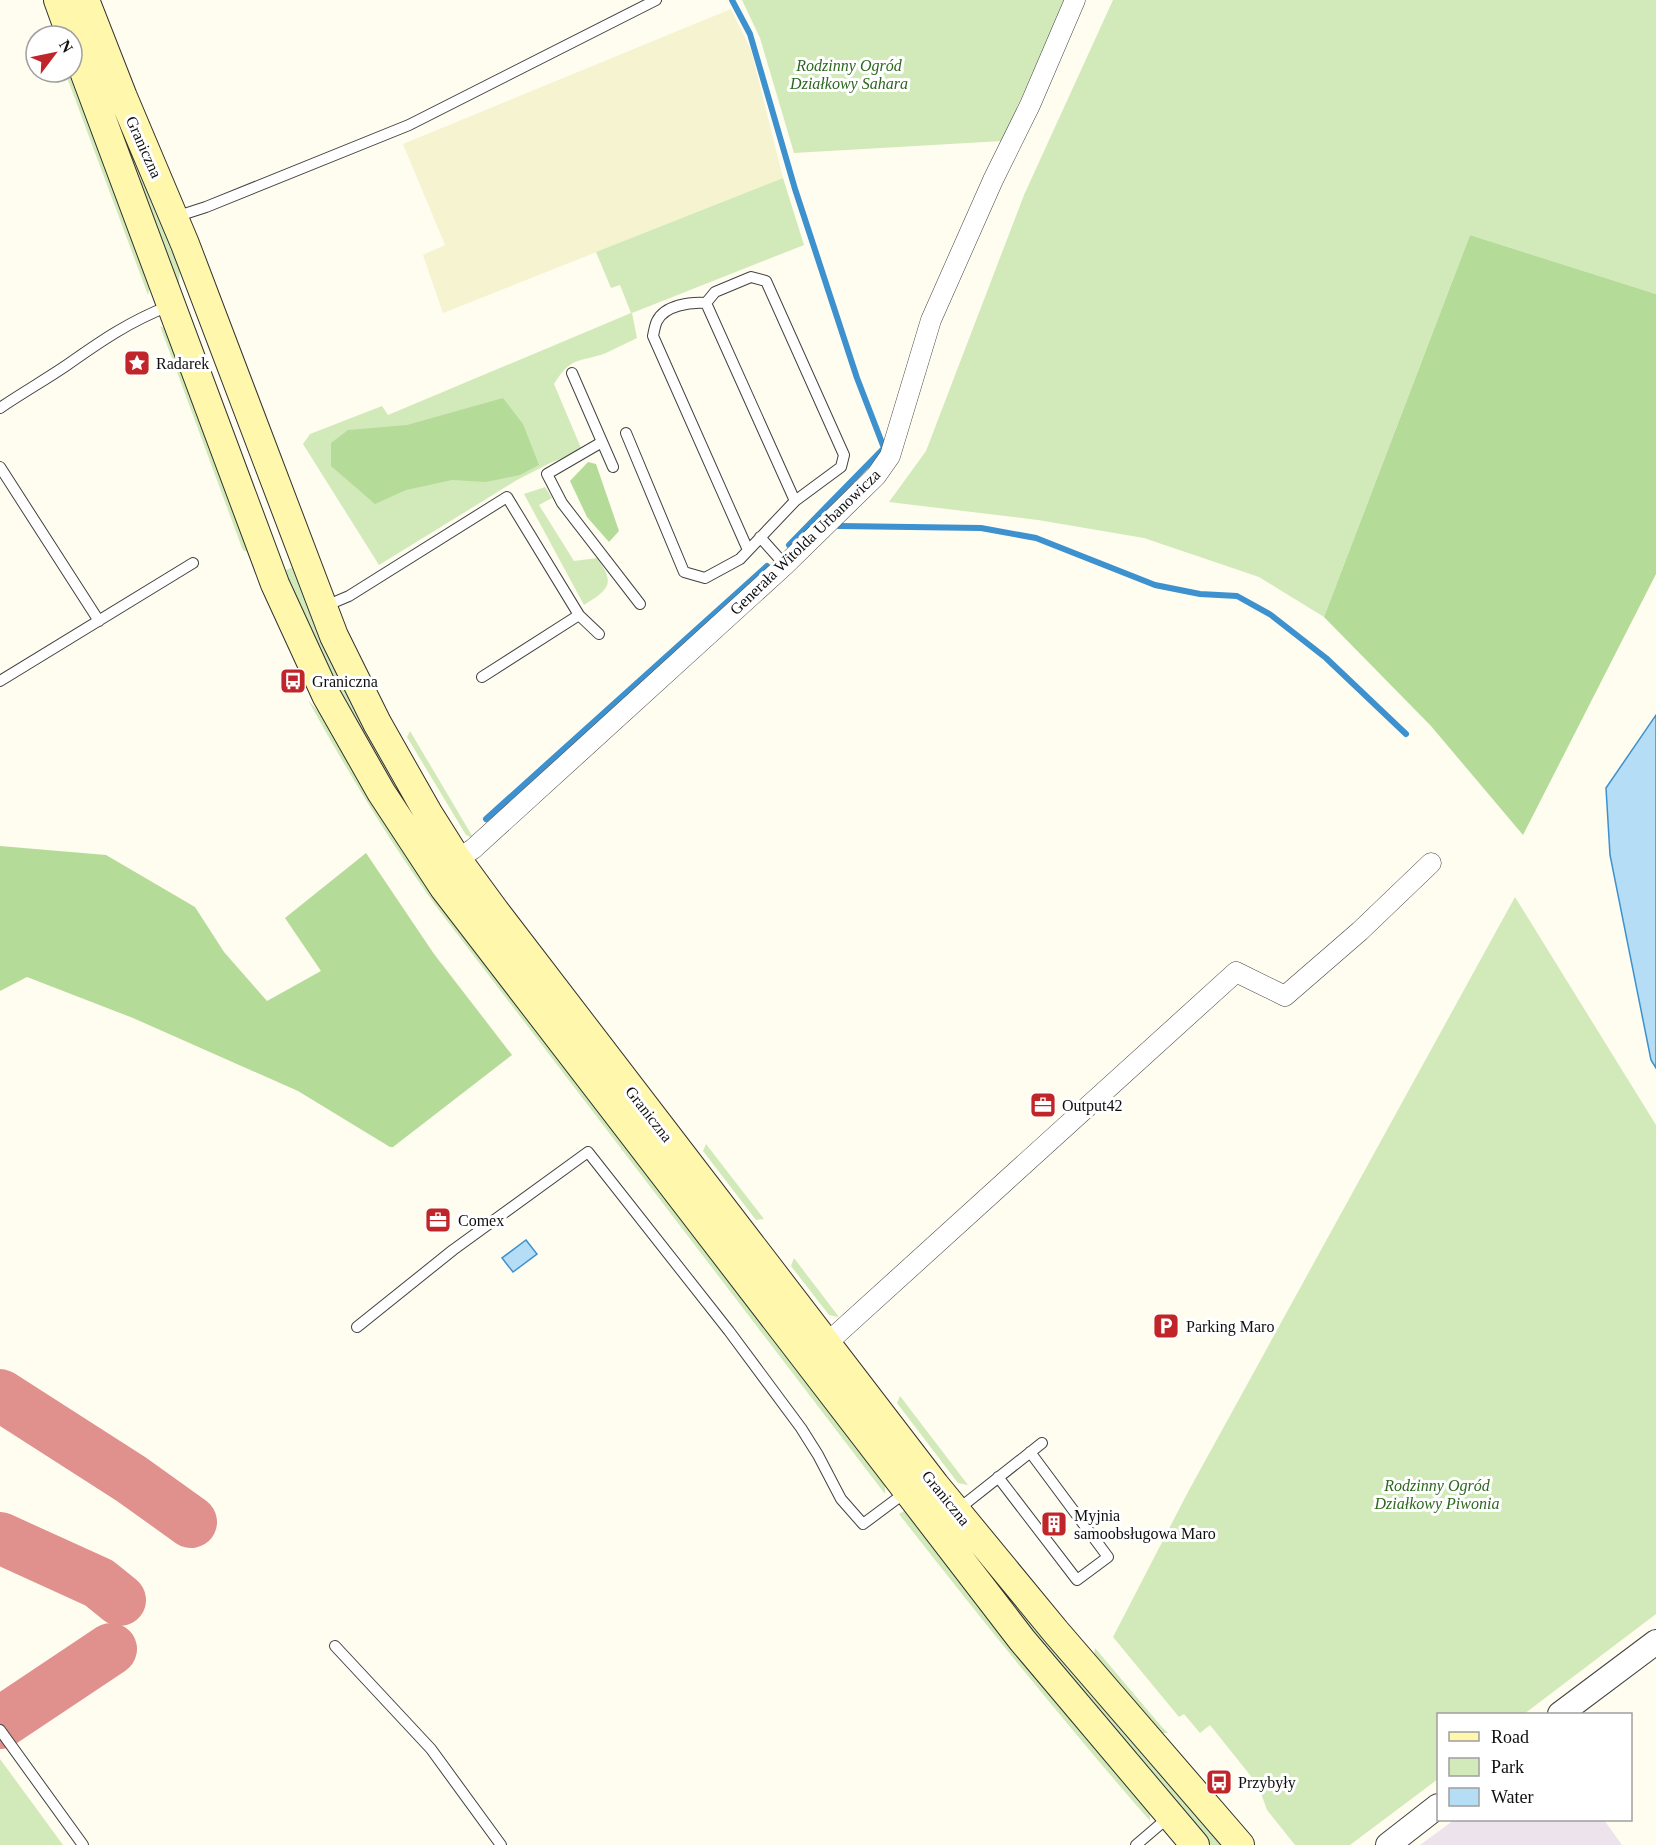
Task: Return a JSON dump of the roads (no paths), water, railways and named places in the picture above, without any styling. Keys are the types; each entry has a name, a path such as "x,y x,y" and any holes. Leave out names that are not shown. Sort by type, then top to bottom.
{"main road":[{"name":"Graniczna","path":"58,0 66,24"},
{"name":"Graniczna","path":"85,0 204,293 334,636 377,723 428,813 457,859 571,1012 956,1511 1056,1632 1240,1845"},
{"name":"Graniczna","path":"84,71 275,584 326,695 381,792 444,888 906,1491 1041,1665 1195,1845"}],"street":[{"name":"Generała Witolda Urbanowicza","path":"457,859 472,849 785,565 876,476 890,456 931,320 993,180 1030,105 1075,0"},
{"path":"172,305 204,293"},
{"path":"826,1344 1236,972 1285,996 1360,931 1431,862"},
{"path":"1561,1713 1656,1642"},
{"path":"1388,1845 1437,1807"}],"lane":[{"path":"174,217 206,207 409,125 656,0"},
{"path":"626,433 684,572 705,578 740,559 795,501 841,467 844,455 766,281 751,277 715,291 706,303"},
{"path":"706,303 690,302 665,312 657,321 653,336 748,550"},
{"path":"706,303 795,501"},
{"path":"0,408 67,365 102,339 151,313 172,305"},
{"path":"572,373 614,467"},
{"path":"602,442 547,474 562,503 640,604"},
{"path":"0,467 99,621"},
{"path":"323,607 349,596 507,497 579,615 599,634"},
{"path":"760,537 785,565"},
{"path":"0,681 193,563"},
{"path":"482,677 579,615"},
{"path":"357,1326 453,1250 588,1152 801,1428 841,1499 863,1524 906,1491"},
{"path":"956,1511 1042,1443"},
{"path":"998,1477 1077,1580 1108,1557 1030,1452"},
{"path":"335,1646 431,1749 501,1845"},
{"path":"0,1730 83,1845"},
{"path":"1136,1845 1170,1816"}],"water":[{"path":"1656,715 1656,1068 1651,1060 1610,855 1606,788"},
{"path":"526,1240 537,1254 513,1272 502,1258"}],"waterway":[{"path":"732,0 750,34 795,189 857,378 884,448 789,545"},
{"path":"839,526 981,528 1036,538 1155,585 1200,594 1237,596 1271,615 1326,658 1406,734"},
{"path":"486,819 767,566"}],"place":[{"name":"Radarek","path":"137,363"},
{"name":"Graniczna","path":"293,681"},
{"name":"Output42","path":"1043,1105"},
{"name":"Comex","path":"438,1220"},
{"name":"Parking Maro","path":"1166,1326"},
{"name":"Myjnia samoobsługowa Maro","path":"1054,1524"},
{"name":"Przybyły","path":"1219,1782"}],"park label":[{"name":"Rodzinny Ogród Działkowy Sahara","path":"849,74"},
{"name":"Rodzinny Ogród Działkowy Piwonia","path":"1437,1494"}]}
